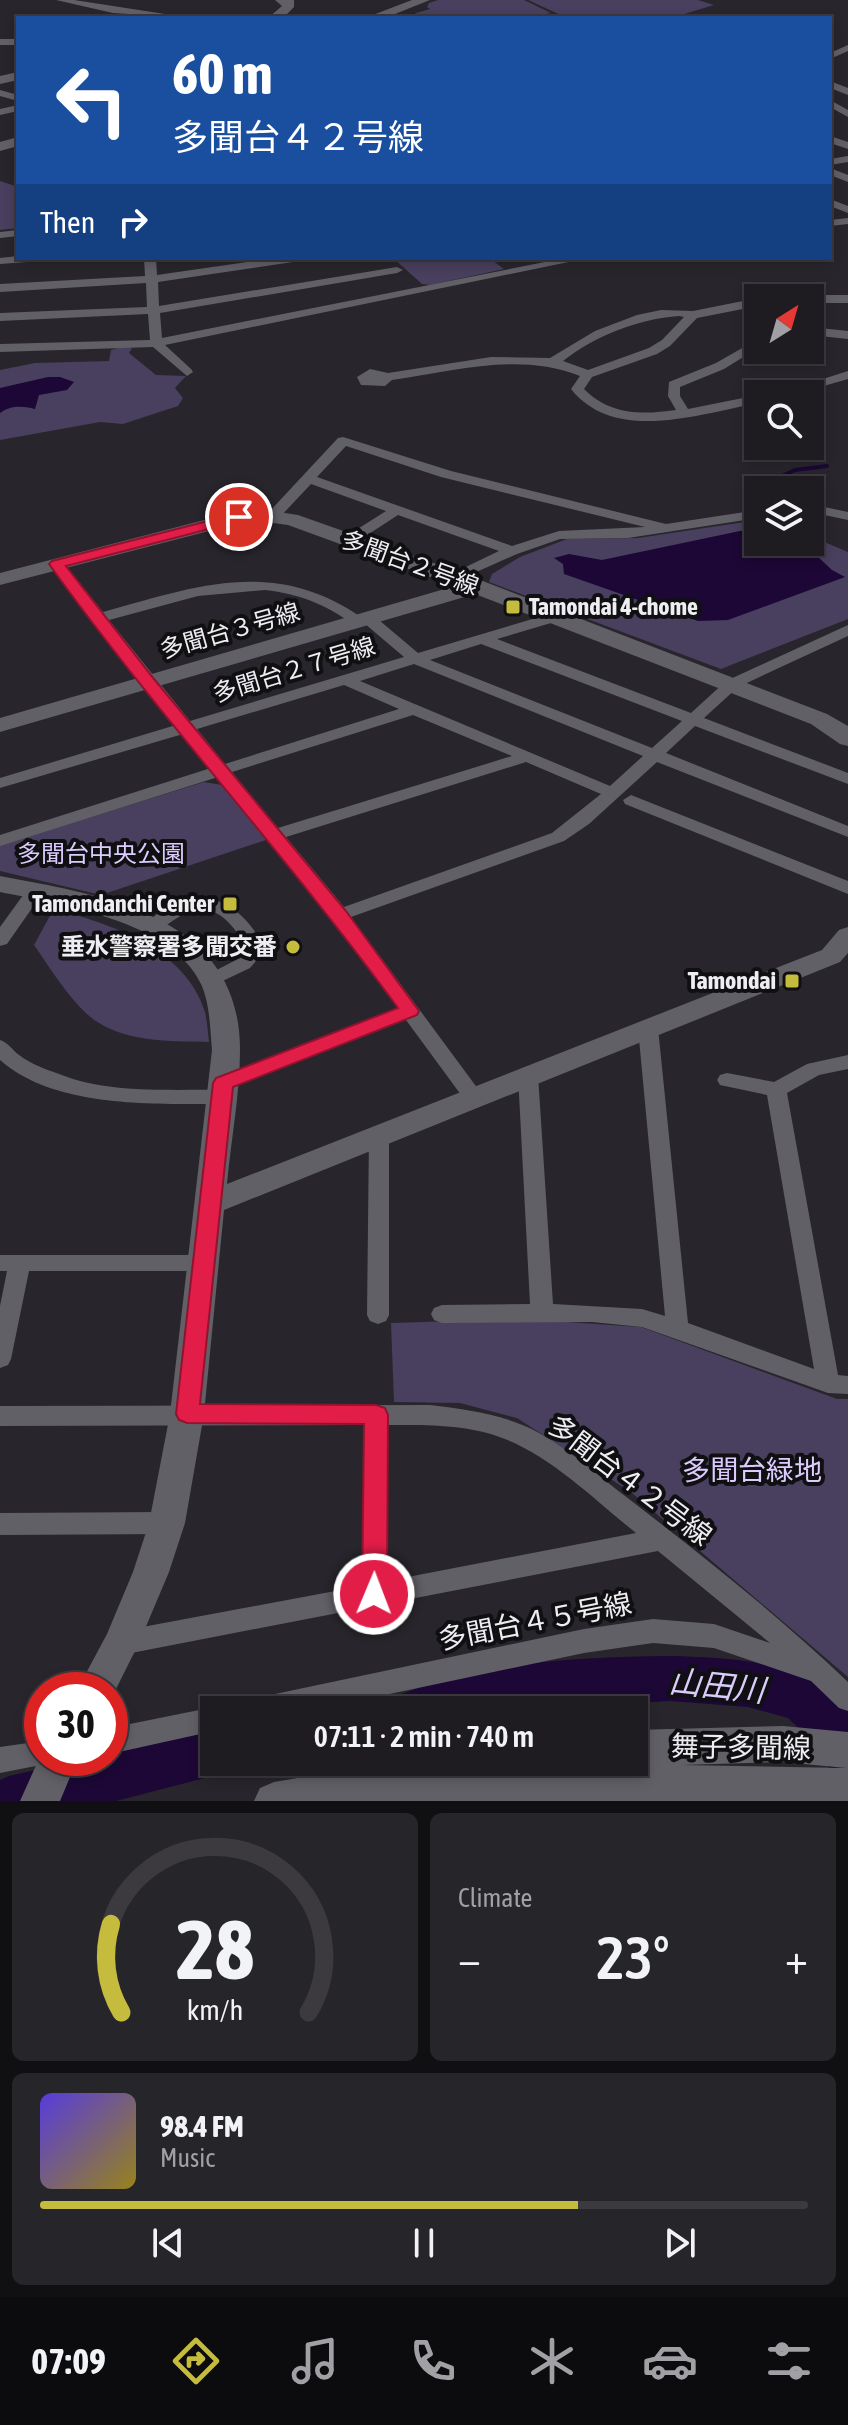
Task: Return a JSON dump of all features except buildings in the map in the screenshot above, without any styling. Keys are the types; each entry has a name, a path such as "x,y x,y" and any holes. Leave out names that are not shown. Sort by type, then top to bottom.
{"street":[{"path":"60,0 168,16"},
{"path":"277,16 288,7 289,2 281,0"},
{"path":"365,16 411,0"},
{"path":"378,16 424,0"},
{"path":"104,16 113,10"},
{"path":"150,260 156,343 187,372"},
{"path":"0,288 152,279 286,260"},
{"path":"386,260 421,291"},
{"path":"499,260 520,271"},
{"path":"0,348 156,343 571,260"},
{"path":"0,317 154,310 397,270"},
{"path":"824,299 848,299"},
{"path":"553,362 567,349 632,322 672,310 693,315 744,305"},
{"path":"693,315 677,335 653,351 588,374 577,389 584,401 601,411 644,418 744,401"},
{"path":"824,332 848,335"},
{"path":"684,412 674,396 674,385 720,366 744,351"},
{"path":"388,377 500,362 553,362 588,374"},
{"path":"824,382 848,375"},
{"path":"274,515 343,441 446,474 666,528"},
{"path":"308,478 512,551"},
{"path":"350,540 396,510"},
{"path":"824,511 848,516"},
{"name":"多聞台２号線","path":"0,579 239,517 274,515 464,582 732,684 819,719 846,734"},
{"path":"464,582 512,551 559,535 628,534 744,516"},
{"path":"57,564 149,682 340,915 474,1098"},
{"name":"多聞台３号線","path":"0,725 363,619 464,582"},
{"path":"99,618 213,587 251,583 286,587 330,602 363,619 415,659 848,832"},
{"name":"多聞台２７号線","path":"0,783 556,617"},
{"path":"340,915 558,837 583,820 732,684 848,630"},
{"path":"482,639 848,779"},
{"path":"345,680 613,793"},
{"path":"0,841 414,709"},
{"path":"274,835 527,757"},
{"path":"631,800 848,888"},
{"path":"0,884 115,911 153,927 196,957 219,995 226,1050 187,1414 167,1523 151,1572 106,1672"},
{"path":"0,940 35,891"},
{"path":"153,927 171,910 189,902 212,903 244,924 257,949 243,964 212,980"},
{"path":"212,1202 842,951"},
{"path":"3,1057 64,1086 114,1095 222,1090 410,1011"},
{"path":"648,1028 677,1328"},
{"path":"727,1080 776,1090 814,1069 848,1062"},
{"path":"528,1075 542,1313"},
{"path":"776,1090 838,1384"},
{"path":"378,1315 379,1135"},
{"path":"0,1359 10,1263 205,1263"},
{"path":"442,1314 542,1313 630,1317 677,1328 838,1384"},
{"path":"374,1594 376,1415"},
{"name":"多聞台４２号線","path":"0,1416 430,1415 473,1420 515,1433 556,1458 663,1539 823,1673 848,1699"},
{"path":"0,1524 167,1523"},
{"path":"121,1643 663,1539"},
{"name":"多聞台４５号線","path":"323,1696 584,1641 653,1631 714,1636 823,1673"},
{"path":"128,1737 200,1722"},
{"name":"舞子多聞線","path":"648,1748 783,1744 848,1750"},
{"path":"0,1760 24,1757"},
{"path":"40,1801 51,1776"},
{"name":"舞子多聞線","path":"274,1801 527,1776 832,1786"},
{"name":"舞子多聞線","path":"407,1801 527,1776"}],"green space":[{"path":"438,0 524,0 551,13 536,16 414,16 430,9 427,7"},
{"path":"528,0 698,0 714,5 678,16 563,16"},
{"path":"0,181 16,186 16,228 0,230"},
{"path":"395,260 492,260 504,269 430,285 422,284"},
{"path":"132,348 129,353 156,375 186,376 175,388 183,398 178,406 123,424 100,422 0,440 0,370 35,363 109,361 111,350"},
{"path":"744,522 744,556 824,556 824,542 848,552 848,619 721,669 489,582 492,574 520,557 567,539 638,538"},
{"name":"多聞台中央公園","path":"204,782 222,785 266,840 101,895 0,871 0,845"},
{"path":"58,910 124,933 165,956 196,990 205,1012 209,1042 130,1036 88,1015 66,991 34,945 52,912"},
{"name":"多聞台緑地","path":"521,1319 641,1327 837,1399 848,1399 848,1677 632,1493 517,1418 460,1403 394,1402 391,1323"}],"shaded area":[{"path":"48,377 74,382 67,390 39,395 35,409 17,407 0,413 0,388"},
{"path":"744,531 744,556 817,556 845,577 728,620 698,621 564,574 563,564 554,558 569,554 602,560"}],"waterway":[{"path":"782,476 795,470 827,466"},
{"name":"山田川","path":"482,1696 527,1687 629,1679 670,1678 748,1684 780,1691 805,1702 824,1719 848,1753"},
{"name":"山田川","path":"9,1801 200,1757"}],"place":[{"name":"Tamondai 4-chome","path":"513,607"},
{"name":"Tamondanchi Center","path":"230,904"},
{"name":"垂水警察署多聞交番","path":"293,947"},
{"name":"Tamondai","path":"792,981"}],"route":[{"path":"239,517 57,564 149,682 340,915 410,1011 223,1083 187,1414 376,1415 374,1594"}]}
